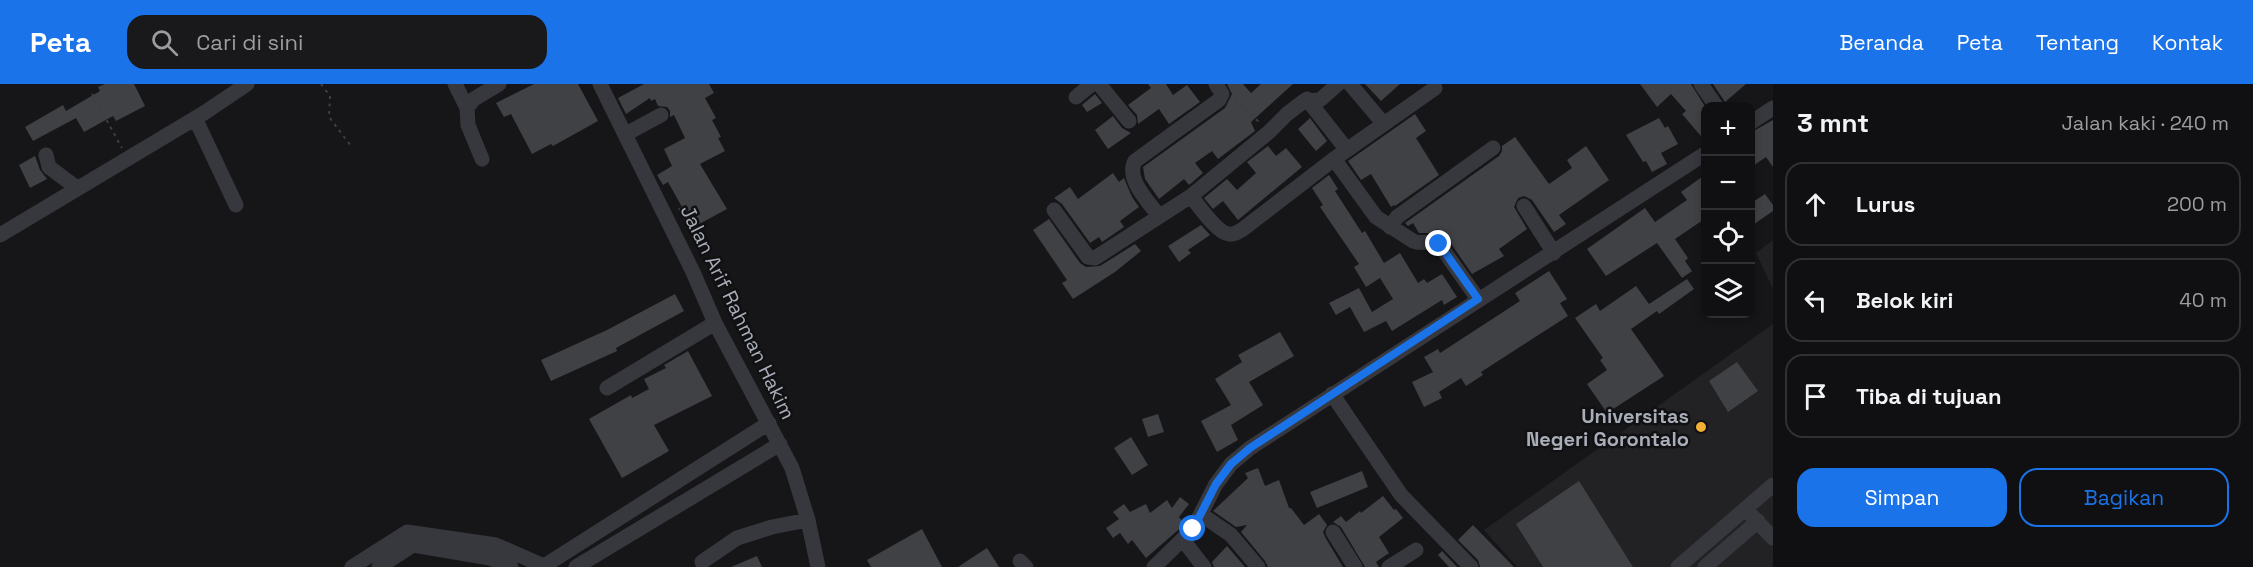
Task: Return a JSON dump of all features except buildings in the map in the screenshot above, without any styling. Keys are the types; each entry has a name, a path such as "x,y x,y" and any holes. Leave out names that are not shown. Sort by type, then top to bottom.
{"street":[{"path":"0,235 195,118 247,84"},
{"path":"455,84 467,108 468,125 482,159"},
{"path":"467,108 474,99 499,84"},
{"name":"Jalan Arif Rahman Hakim","path":"600,84 716,323 780,444 799,488 808,520 813,565"},
{"path":"1076,97 1092,84"},
{"path":"1099,84 1129,121"},
{"path":"1054,210 1088,257 1092,258 1191,196 1269,132 1287,114 1307,99 1320,100 1338,84"},
{"path":"1350,84 1383,123"},
{"path":"1701,84 1713,102"},
{"path":"1159,216 1133,178 1132,167 1135,161 1219,100 1222,94 1217,85"},
{"path":"1191,196 1219,230 1227,234 1234,234 1340,154 1435,88"},
{"path":"1307,99 1376,217 1419,244 1434,242 1439,244 1478,299"},
{"path":"1755,120 1773,108"},
{"path":"626,134 661,115"},
{"path":"195,118 236,205"},
{"path":"1390,227 1396,217 1493,148"},
{"path":"46,155 49,167 77,188"},
{"path":"1154,567 1183,540 1202,515 1216,484 1231,464 1250,448 1701,156"},
{"path":"1524,206 1554,253"},
{"path":"607,388 716,323"},
{"path":"1332,394 1401,495 1471,567"},
{"path":"352,567 407,532 496,545 544,566 769,423"},
{"path":"576,567 780,444"},
{"path":"1678,567 1773,485"},
{"path":"1746,510 1773,537"},
{"path":"1202,515 1231,535 1258,567"},
{"path":"702,561 737,538 772,527 808,520"},
{"path":"1705,567 1758,521"},
{"path":"1333,532 1355,567"},
{"path":"1183,540 1204,567"},
{"path":"379,567 413,545 490,558 511,567"},
{"path":"1389,567 1416,550"}],"path":[{"path":"321,84 330,96 329,117 351,146"},
{"path":"1217,85 1232,95 1269,132"},
{"path":"92,94 127,159"}],"shaded area":[{"path":"1773,240 1773,289 1756,253"},
{"name":"Universitas Negeri Gorontalo","path":"1773,324 1773,567 1517,567 1484,530"}],"place":[{"name":"Universitas Negeri Gorontalo","path":"1701,427"}],"route":[{"path":"1193,529 1216,484 1231,464 1250,448 1478,299 1439,244"}]}
